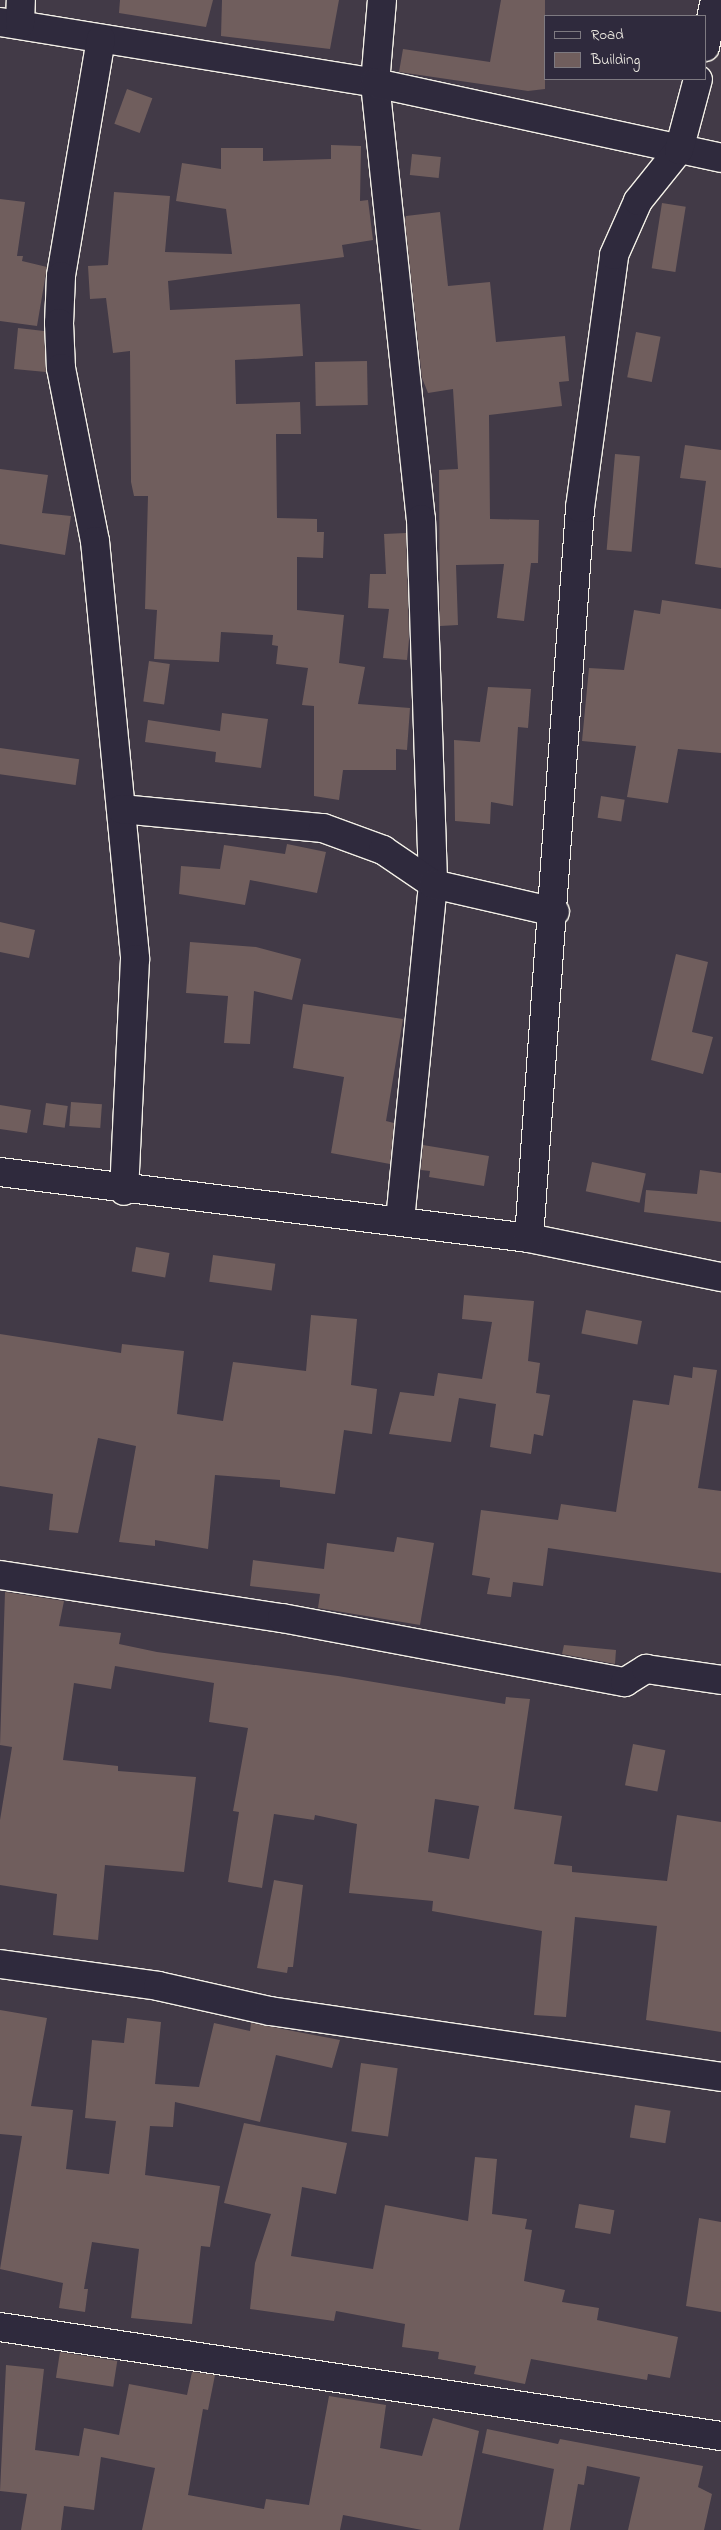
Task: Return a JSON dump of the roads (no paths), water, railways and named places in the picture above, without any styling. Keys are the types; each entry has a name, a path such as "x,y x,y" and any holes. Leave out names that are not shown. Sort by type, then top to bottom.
{"street":[{"path":"382,0 375,83 421,519 433,884 400,1221"},
{"path":"706,42 715,0"},
{"path":"14,15 101,39 375,83 721,158"},
{"path":"101,39 62,276 58,323 61,368 95,541 136,959 124,1191"},
{"path":"529,1238 555,912 580,508 614,255 638,201 679,150 698,80"},
{"path":"121,809 324,828 383,850 433,884 555,912"},
{"path":"0,1172 124,1191 400,1221 529,1238 721,1277"},
{"path":"0,1575 282,1618 625,1682 646,1669 721,1680"},
{"path":"0,1964 158,1986 270,2011 721,2077"},
{"path":"0,2327 721,2436"}]}
